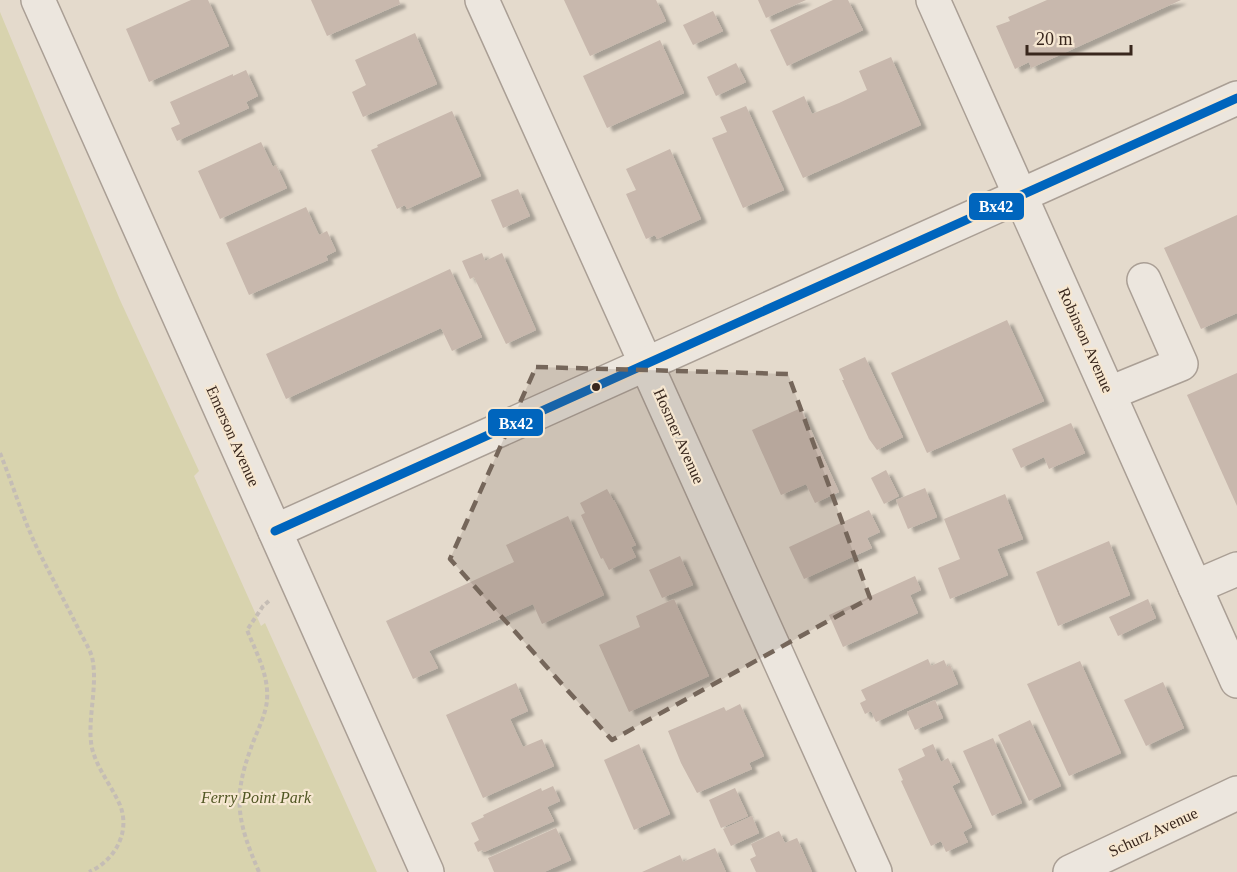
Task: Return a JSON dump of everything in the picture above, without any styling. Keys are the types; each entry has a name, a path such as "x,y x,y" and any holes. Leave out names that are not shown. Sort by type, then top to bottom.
{"street":[{"name":"Emerson Avenue","path":"38,0 427,872"},
{"name":"Hosmer Avenue","path":"482,0 875,872"},
{"name":"Robinson Avenue","path":"933,0 1237,681"},
{"path":"275,531 1237,98"},
{"path":"1110,393 1181,364 1144,280"},
{"path":"1195,587 1237,569"},
{"name":"Schurz Avenue","path":"1070,872 1237,793"}],"path":[{"path":"0,453 37,548 92,656 94,694 92,751 120,806 123,819 118,847 109,859 89,872"},
{"path":"259,872 244,836 238,799 247,758 267,702 266,679 247,630 263,606 295,578"}],"highlighted area":[{"path":"536,367 788,374 870,598 612,740 450,559"}],"green space":[{"name":"Ferry Point Park","path":"0,12 120,300 199,471 194,476 261,626 265,623 377,872 0,872"}],"building":[{"path":"191,0 208,0 229,46 149,82 126,29"},
{"path":"311,0 399,0 400,4 327,36"},
{"path":"564,0 656,0 666,21 590,56"},
{"path":"758,0 806,0 766,18"},
{"path":"833,0 848,0 863,30 787,66 770,30"},
{"path":"1047,0 1181,0 1031,68 1029,62 1015,69 996,26 1010,21 1008,17"},
{"path":"713,11 723,31 693,45 683,25"},
{"path":"415,33 437,84 363,117 352,92 366,85 355,60"},
{"path":"660,40 684,93 607,128 583,76"},
{"path":"891,57 921,125 803,178 772,111 804,96 812,114 839,103 867,90 859,71"},
{"path":"736,63 746,82 716,96 707,77"},
{"path":"246,70 258,96 246,102 249,108 177,141 171,128 180,124 170,102"},
{"path":"746,106 784,190 743,208 712,138 727,132 720,117"},
{"path":"452,111 481,176 407,209 405,205 397,209 371,150 378,147 377,145"},
{"path":"261,142 273,167 276,165 287,188 220,219 198,171"},
{"path":"670,149 701,219 657,239 655,235 646,239 626,194 636,190 626,169"},
{"path":"518,189 530,216 503,228 491,200"},
{"path":"306,207 319,235 327,231 336,251 326,256 328,260 249,295 226,243"},
{"path":"1237,215 1237,313 1201,329 1164,248"},
{"path":"482,253 485,261 502,253 536,330 506,344 474,277 470,279 462,261"},
{"path":"450,269 482,337 452,351 441,328 286,399 266,354"},
{"path":"1007,320 1044,401 927,453 891,373"},
{"path":"865,357 903,437 877,450 869,439 839,369"},
{"path":"1237,373 1237,506 1187,395"},
{"path":"801,408 839,492 815,503 806,484 781,495 752,430"},
{"path":"1071,423 1085,453 1049,469 1044,457 1021,468 1012,449"},
{"path":"886,470 899,496 884,504 871,478"},
{"path":"925,488 937,517 908,529 896,500"},
{"path":"607,489 636,545 631,547 636,557 609,570 603,558 601,559 581,515 585,513 580,503"},
{"path":"1005,494 1023,539 997,549 1008,575 950,599 938,568 960,559 944,519"},
{"path":"869,510 880,532 867,538 872,548 804,579 789,547"},
{"path":"568,516 604,595 542,624 533,604 429,651 438,668 413,679 386,621 514,562 506,545"},
{"path":"1109,541 1130,595 1058,626 1036,572"},
{"path":"680,556 693,585 662,598 649,570"},
{"path":"915,576 921,590 910,595 918,613 843,647 829,615"},
{"path":"674,599 709,676 629,712 599,645 640,627 636,616"},
{"path":"1148,599 1156,618 1118,636 1109,617"},
{"path":"928,659 931,666 944,660 947,667 950,665 958,684 876,722 871,711 865,714 860,703 866,700 861,690"},
{"path":"1080,661 1121,753 1069,776 1027,684"},
{"path":"1163,682 1184,728 1146,746 1124,700"},
{"path":"516,683 528,711 510,719 523,747 542,739 554,766 483,798 446,715"},
{"path":"935,700 943,718 915,730 907,712"},
{"path":"740,704 764,756 749,763 752,769 697,793 668,731 724,707 726,711"},
{"path":"1030,720 1061,786 1029,801 998,735"},
{"path":"993,738 1022,803 992,816 963,751"},
{"path":"639,744 670,814 634,830 604,760"},
{"path":"933,744 941,762 948,758 960,782 952,786 972,827 963,832 968,842 946,852 941,841 931,846 901,781 903,780 898,769 925,756 922,749"},
{"path":"553,786 560,801 547,807 554,821 484,852 482,850 478,852 474,843 479,840 471,823 541,788 542,791"},
{"path":"735,788 748,816 721,828 709,800"},
{"path":"752,816 759,833 731,846 723,829"},
{"path":"556,828 571,860 544,872 494,872 488,858"},
{"path":"779,831 785,843 797,838 812,872 756,872 750,859 756,856 751,844"},
{"path":"715,848 726,872 642,872 680,855 683,862"}],"transit line":[{"name":"Bx42","path":"275,531 1237,98"}]}
